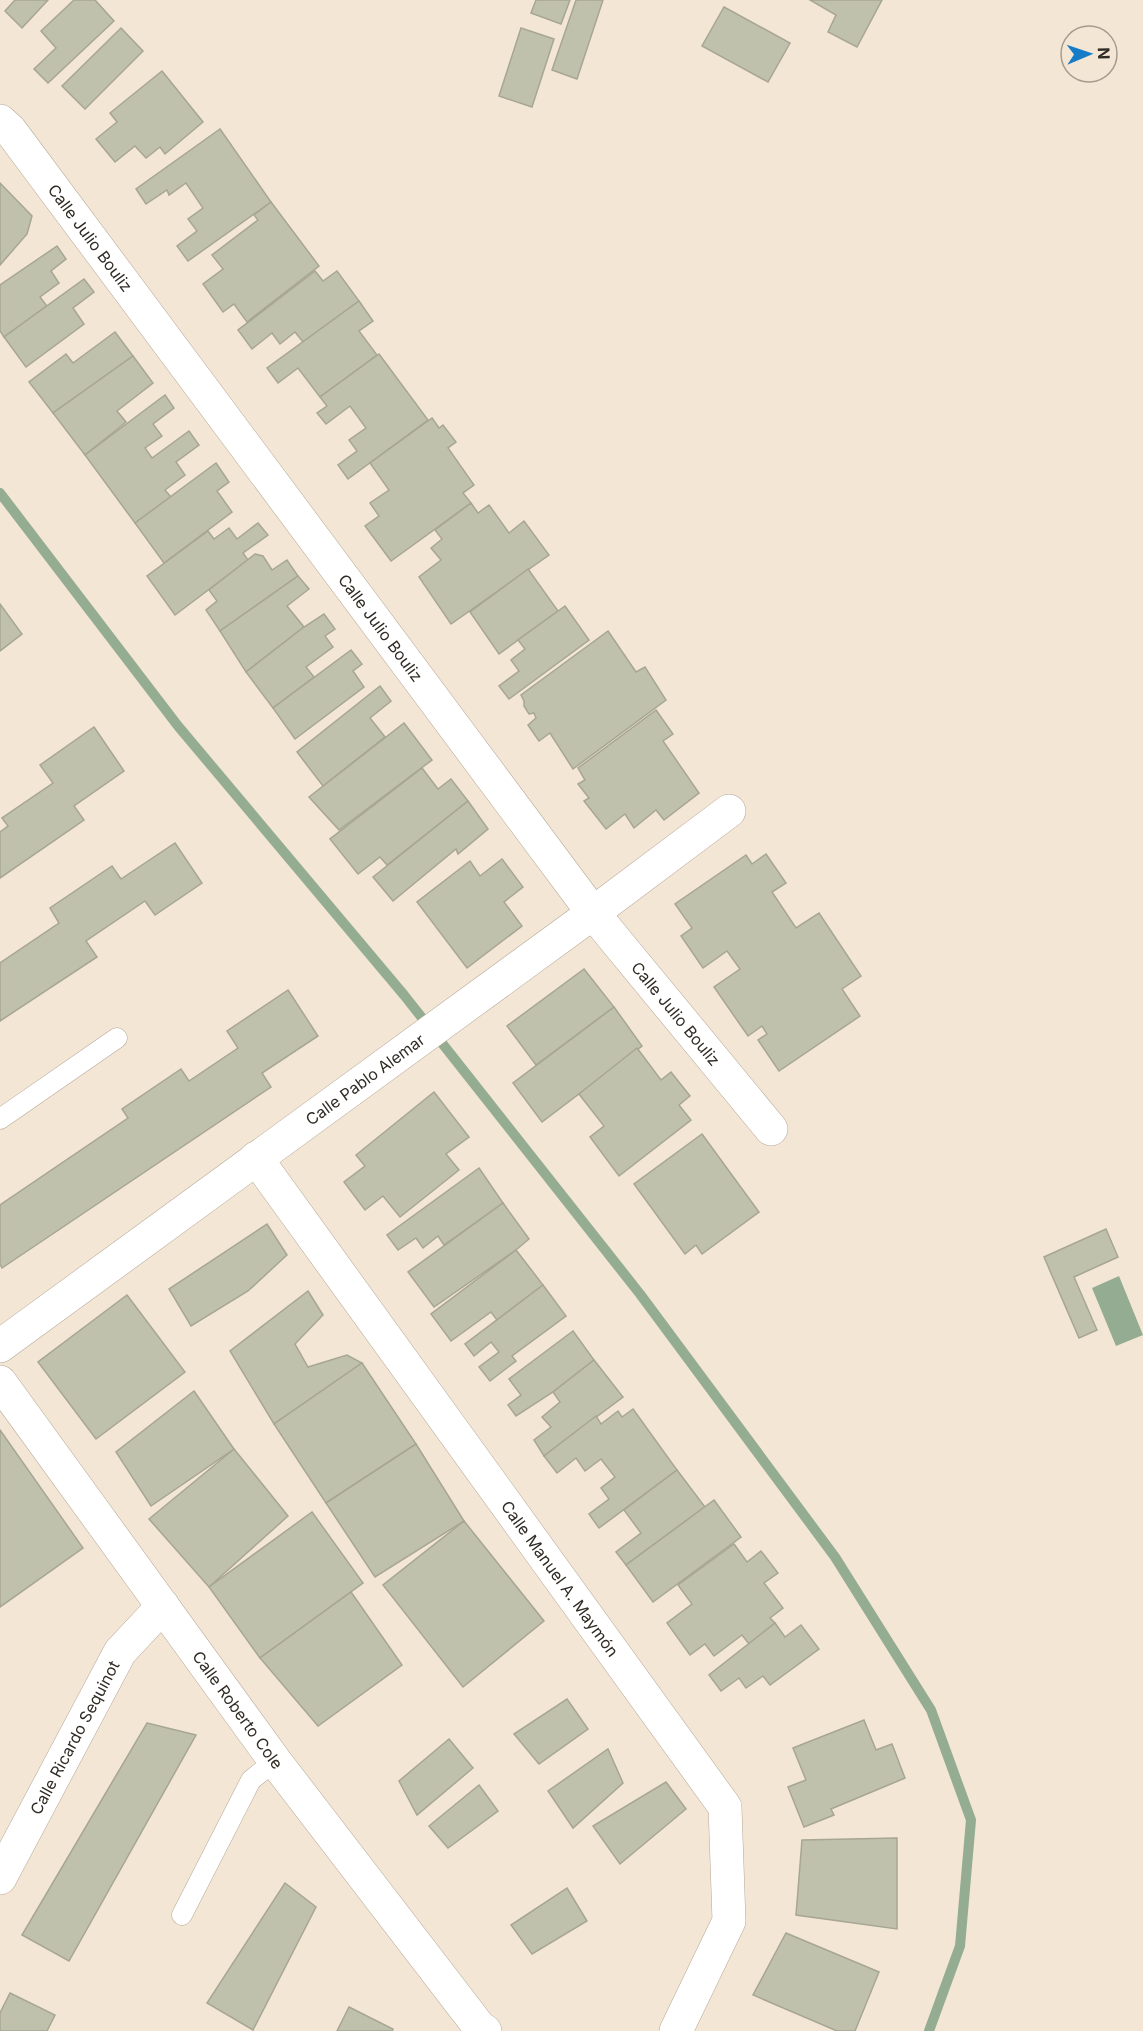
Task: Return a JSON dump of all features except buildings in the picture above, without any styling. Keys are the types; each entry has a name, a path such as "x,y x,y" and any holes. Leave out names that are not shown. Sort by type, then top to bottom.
{"street":[{"name":"Calle Julio Bouliz","path":"0,121 10,130 593,913 771,1129"},
{"name":"Calle Pablo Alemar","path":"0,1346 729,811"},
{"name":"Calle Manuel A. Maymón","path":"256,1158 725,1807 729,1921 676,2031"},
{"name":"Calle Roberto Cole","path":"0,1382 275,1761 481,2030"},
{"name":"Calle Ricardo Sequinot","path":"0,1878 120,1652 163,1606"}],"lane":[{"path":"0,1119 117,1038"},
{"path":"182,1915 251,1780 275,1761"}],"shaded area":[{"path":"1119,1276 1143,1335 1116,1346 1092,1288"}],"waterway":[{"path":"0,493 178,726 404,995 640,1294 835,1557 931,1710 971,1820 960,1946 929,2031"}]}
